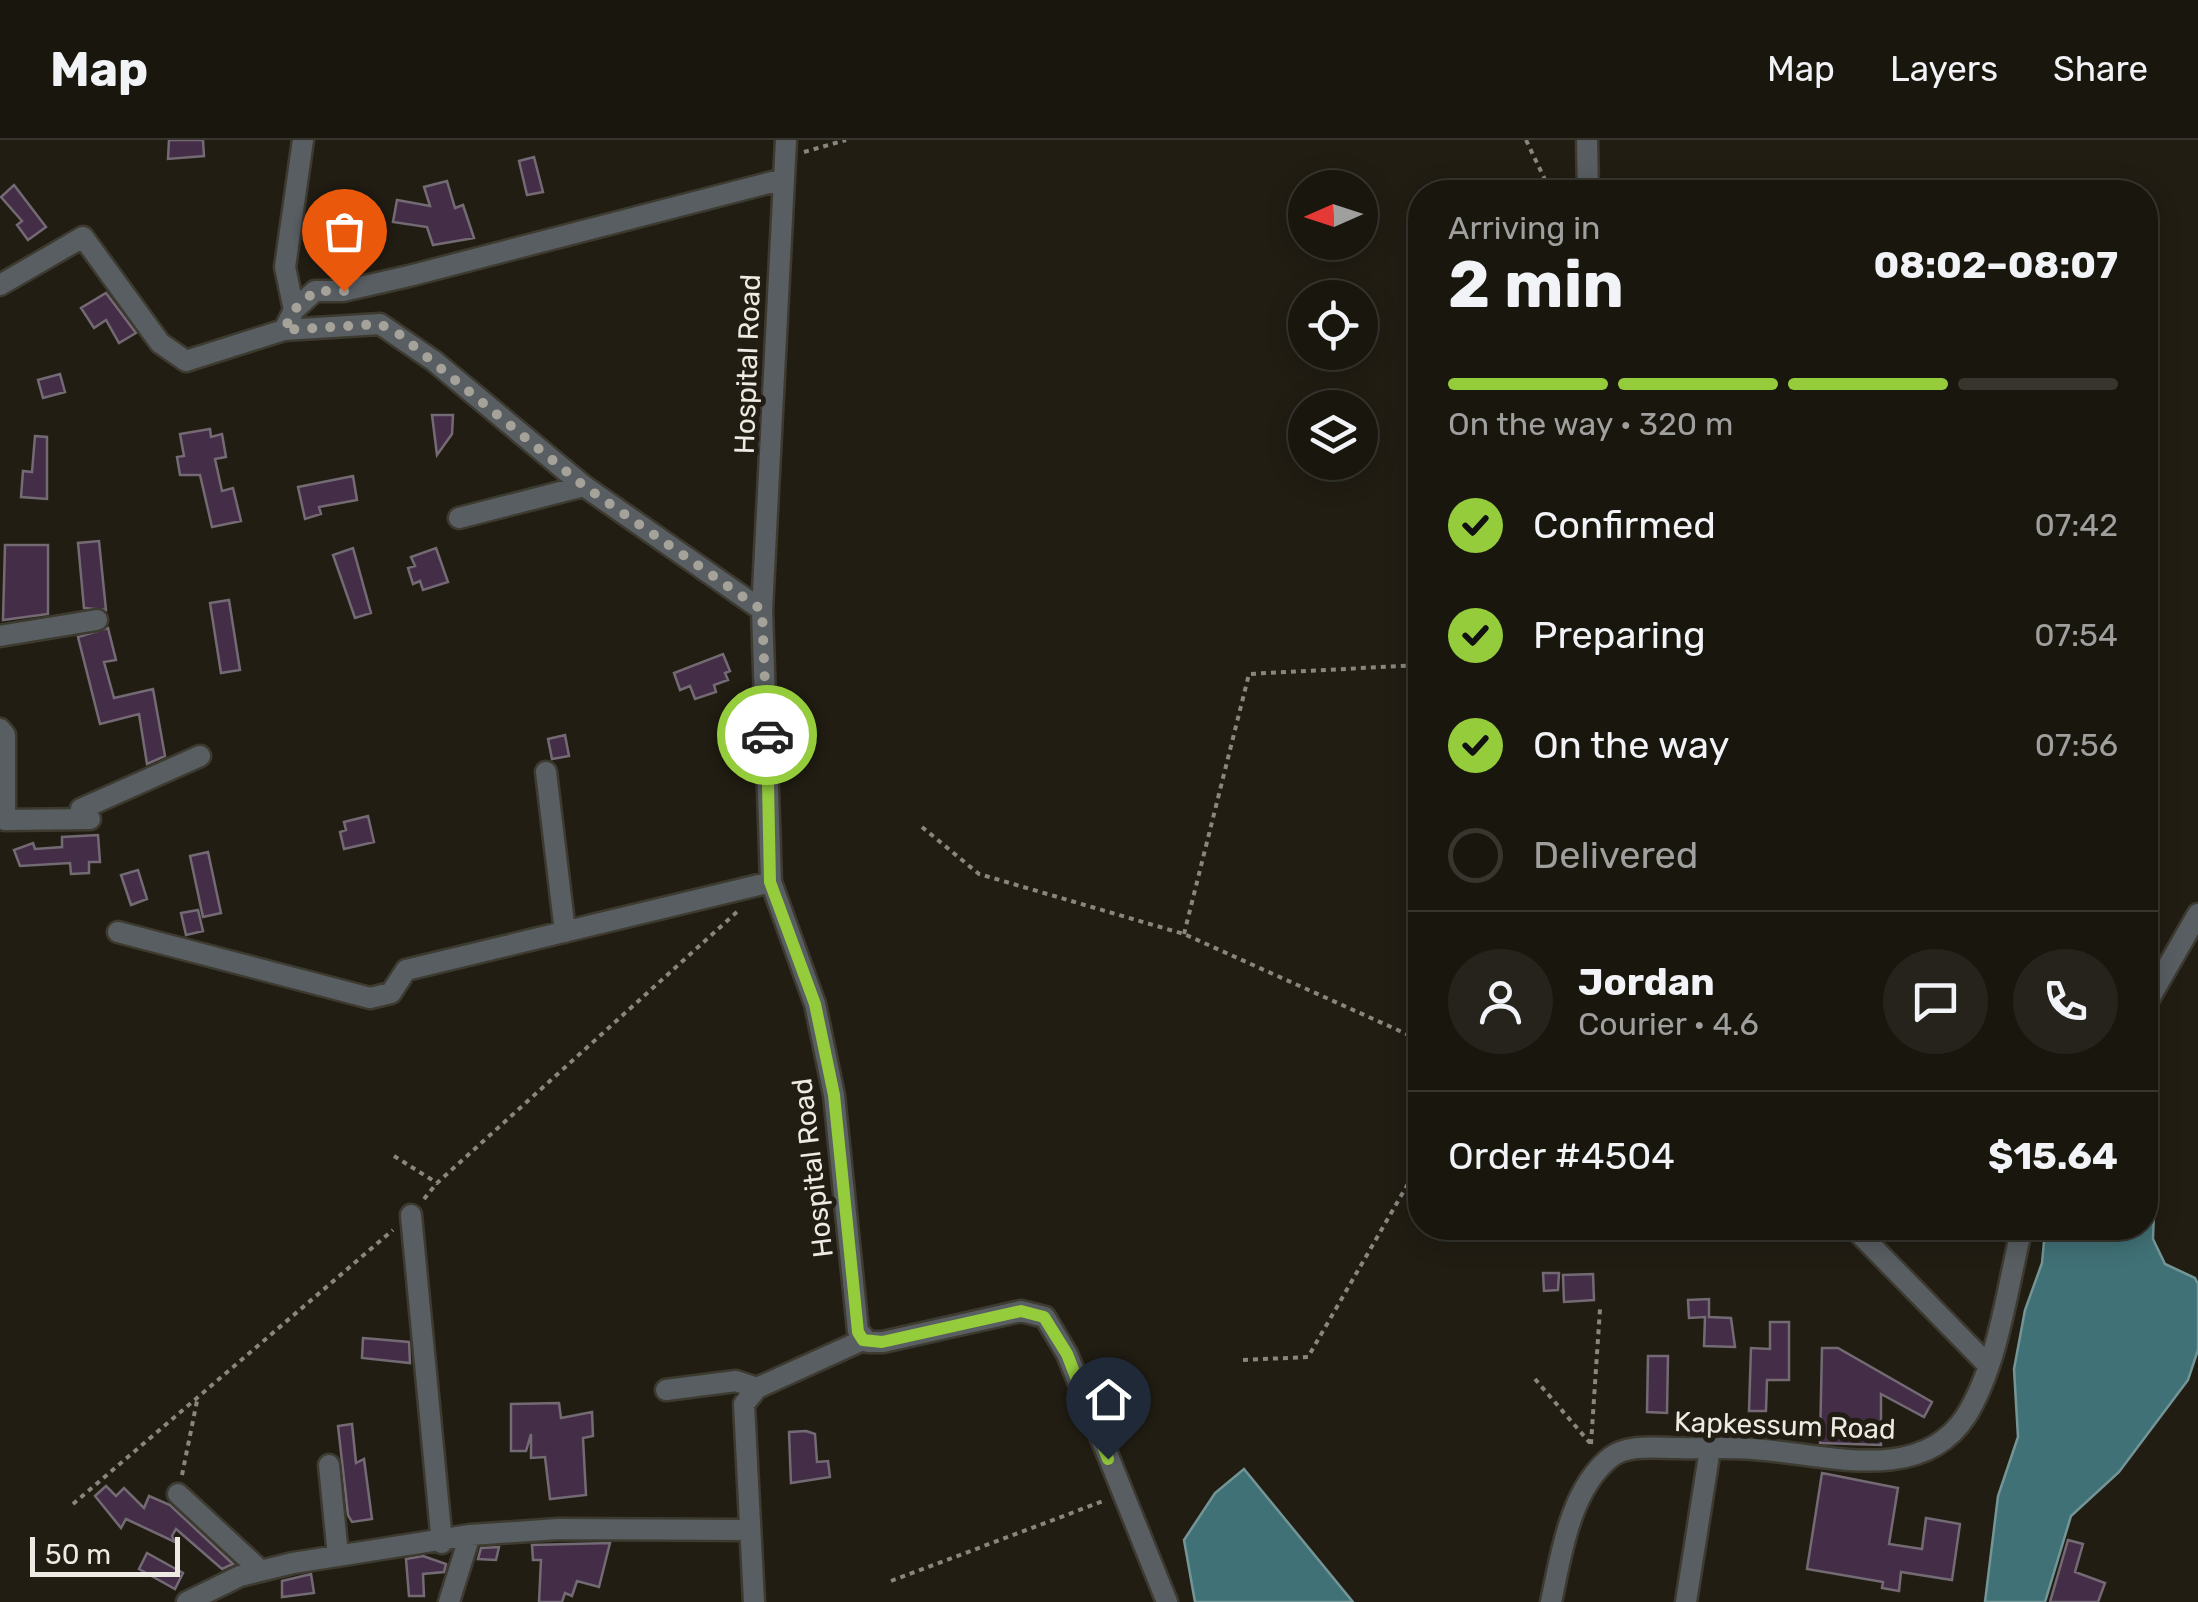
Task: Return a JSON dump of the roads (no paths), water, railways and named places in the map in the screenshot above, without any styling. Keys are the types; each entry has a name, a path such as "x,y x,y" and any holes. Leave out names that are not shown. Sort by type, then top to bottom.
{"street":[{"path":"289,320 285,268 304,140"},
{"path":"1587,140 1588,180"},
{"name":"Hospital Road","path":"786,148 762,610 770,882 815,1004 823,1040 844,1176 854,1302 863,1340"},
{"path":"289,320 315,291 344,291 410,276 784,179"},
{"path":"0,285 83,237 160,342 186,361 289,320 380,324 434,362 584,486 762,610"},
{"path":"459,518 584,486"},
{"path":"0,636 97,620"},
{"path":"0,729 6,735 5,820 84,819 82,808 200,756"},
{"path":"546,772 565,932"},
{"path":"118,932 370,998 391,993 406,970 770,882"},
{"path":"2158,983 2198,914"},
{"path":"412,1214 442,1543"},
{"path":"1866,1240 1988,1365"},
{"name":"Kapkessum Road","path":"1551,1602 1580,1500 1613,1455 1638,1448 1710,1448 1879,1461 1921,1454 1946,1438 1966,1416 1988,1365 2019,1240"},
{"path":"754,1602 743,1411 747,1398 757,1388 863,1340 910,1338 1021,1311 1044,1317 1067,1354 1167,1602"},
{"path":"666,1390 736,1382 757,1388"},
{"path":"1686,1602 1710,1448"},
{"path":"329,1465 338,1556"},
{"path":"178,1494 262,1571"},
{"path":"186,1602 240,1576 470,1535 558,1529 750,1530"},
{"path":"449,1602 470,1535"}],"water":[{"path":"2044,1240 2153,1240 2165,1264 2195,1278 2198,1284 2198,1350 2188,1380 2119,1472 2071,1516 2045,1602 1985,1602 1998,1496 2018,1437 2014,1369 2025,1310 2042,1263"},
{"path":"1244,1469 1353,1602 1195,1602 1184,1540 1215,1493"}]}
